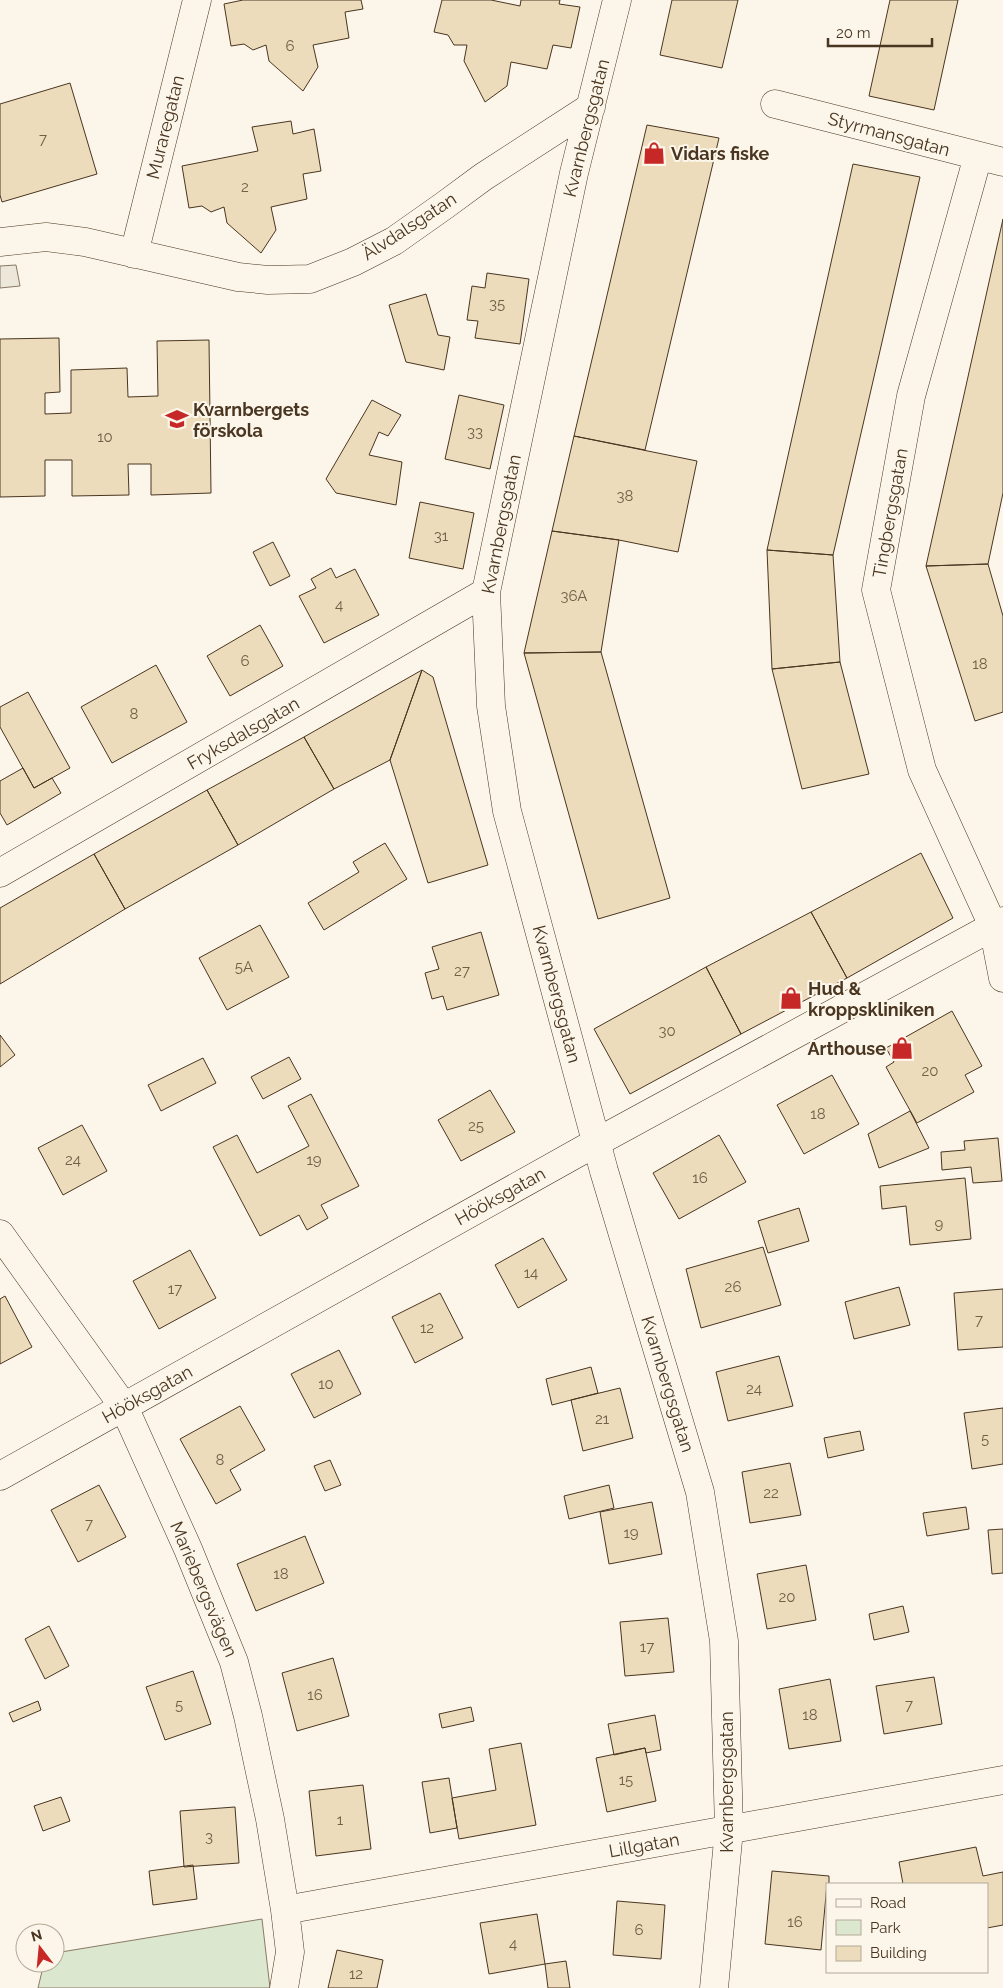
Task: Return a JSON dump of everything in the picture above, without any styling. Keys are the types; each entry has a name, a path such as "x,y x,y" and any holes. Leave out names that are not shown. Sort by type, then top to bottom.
{"street":[{"name":"Muraregatan","path":"134,254 197,0"},
{"name":"Kvarnbergsgatan","path":"617,0 572,183 486,592 491,706 507,811 604,1171 700,1492 724,1641 730,1830 714,1988"},
{"name":"Styrmansgatan","path":"776,104 990,159"},
{"name":"Älvdalsgatan","path":"0,242 46,236 86,242 238,277 268,280 310,279 353,262 394,241 483,177 591,107"},
{"name":"Tingbergsgatan","path":"990,159 911,396 876,590 922,770 998,923 1003,978"},
{"name":"Fryksdalsgatan","path":"0,874 486,592"},
{"name":"Hööksgatan","path":"0,1476 597,1142 998,923"},
{"name":"Mariebergsvägen","path":"0,1234 124,1407 188,1549 234,1662 248,1716 270,1819 286,1910 290,1952 284,1988"},
{"name":"Lillgatan","path":"286,1910 1003,1780"}],"green space":[{"path":"262,1919 270,1988 38,1988 42,1973 65,1973 65,1951"}],"shaded area":[{"path":"16,265 20,286 0,288 0,266"}],"building":[{"path":"243,0 361,0 363,9 345,12 349,38 313,45 318,67 303,91 269,61 266,45 253,50 244,44 231,46 224,4"},
{"path":"442,0 491,0 520,6 521,0 560,0 559,4 580,7 571,48 553,45 547,69 511,62 507,86 485,102 464,61 467,45 454,45 448,35 434,32"},
{"path":"672,0 738,0 722,68 660,55"},
{"path":"890,0 958,0 934,110 869,96"},
{"path":"70,83 97,174 2,202 0,195 0,104"},
{"path":"291,121 293,134 314,129 321,171 303,174 307,199 271,207 276,230 261,253 227,223 224,207 211,212 202,206 189,208 182,166 258,151 252,127"},
{"path":"647,125 719,138 645,450 574,436"},
{"path":"853,164 920,177 833,555 767,550"},
{"path":"1003,219 1003,493 988,564 926,566"},
{"path":"487,273 529,279 520,344 475,338 478,321 467,320 472,286 485,288"},
{"path":"426,294 438,335 450,337 444,370 406,362 389,305"},
{"path":"59,338 60,392 45,393 45,414 71,413 71,370 127,368 128,397 158,396 157,341 209,340 211,493 151,495 151,464 128,464 129,495 72,496 72,460 45,460 45,496 0,497 0,339"},
{"path":"459,395 504,405 490,469 445,459"},
{"path":"372,400 401,415 388,436 379,432 369,455 402,462 396,505 336,493 326,479"},
{"path":"574,436 697,461 678,552 619,540 552,531"},
{"path":"420,502 474,513 463,569 409,558"},
{"path":"552,531 619,540 601,652 524,653"},
{"path":"273,542 290,576 270,586 253,552"},
{"path":"767,550 833,555 840,662 772,669"},
{"path":"988,564 1003,616 1003,712 975,721 926,566"},
{"path":"331,568 336,578 355,569 379,615 324,643 299,596 316,588 311,579"},
{"path":"260,625 283,666 230,696 207,656"},
{"path":"601,652 670,898 598,919 524,653"},
{"path":"840,662 869,774 802,789 772,669"},
{"path":"156,665 187,722 112,763 81,707"},
{"path":"422,670 390,760 334,789 304,737"},
{"path":"422,670 433,677 488,865 428,883 390,760"},
{"path":"28,692 70,768 34,788 0,727 0,707"},
{"path":"304,737 334,789 238,845 207,790"},
{"path":"23,768 34,788 52,778 61,793 7,825 0,813 0,781"},
{"path":"207,790 238,845 125,909 94,854"},
{"path":"385,843 407,879 324,930 308,903 359,872 353,862"},
{"path":"921,853 953,918 847,978 811,912"},
{"path":"94,854 125,909 0,984 0,908"},
{"path":"811,912 847,978 741,1034 706,967"},
{"path":"260,925 289,977 227,1010 199,958"},
{"path":"481,932 499,995 447,1010 443,996 432,999 425,973 439,969 432,947"},
{"path":"706,967 741,1034 630,1094 594,1029"},
{"path":"952,1011 982,1066 965,1075 974,1092 917,1123 886,1067 894,1062 886,1048"},
{"path":"0,1035 15,1055 0,1067"},
{"path":"289,1057 301,1079 263,1099 251,1077"},
{"path":"203,1058 216,1083 161,1111 148,1085"},
{"path":"832,1075 859,1124 804,1154 777,1105"},
{"path":"490,1090 515,1132 461,1161 438,1120"},
{"path":"311,1094 359,1186 321,1205 328,1218 307,1230 299,1215 260,1236 213,1147 237,1135 257,1173 309,1146 288,1106"},
{"path":"910,1111 929,1148 879,1168 868,1134"},
{"path":"82,1125 107,1171 63,1195 38,1148"},
{"path":"719,1135 746,1182 679,1219 653,1173"},
{"path":"998,1138 1002,1181 973,1183 971,1167 942,1170 941,1152 965,1150 964,1141"},
{"path":"965,1178 971,1239 910,1245 906,1206 882,1209 880,1186"},
{"path":"799,1208 809,1241 768,1253 758,1221"},
{"path":"543,1238 567,1280 518,1308 495,1265"},
{"path":"763,1247 781,1305 701,1328 686,1269"},
{"path":"190,1250 216,1298 159,1329 133,1281"},
{"path":"899,1287 910,1325 854,1339 845,1302"},
{"path":"1003,1289 1003,1347 958,1350 954,1293"},
{"path":"440,1293 463,1338 415,1363 392,1317"},
{"path":"5,1296 32,1347 0,1364 0,1299"},
{"path":"339,1350 361,1394 314,1418 291,1374"},
{"path":"779,1356 793,1406 728,1421 716,1372"},
{"path":"591,1367 598,1393 552,1405 546,1379"},
{"path":"620,1388 633,1438 583,1451 571,1400"},
{"path":"240,1406 265,1450 230,1470 241,1490 216,1504 180,1439"},
{"path":"1003,1408 1003,1464 972,1469 964,1413"},
{"path":"860,1431 864,1450 828,1458 824,1438"},
{"path":"330,1460 341,1485 325,1491 314,1466"},
{"path":"790,1463 801,1515 750,1523 742,1472"},
{"path":"99,1485 126,1537 78,1562 51,1510"},
{"path":"609,1485 614,1508 569,1519 564,1496"},
{"path":"652,1502 662,1554 609,1564 600,1512"},
{"path":"966,1507 969,1529 927,1536 923,1513"},
{"path":"1003,1529 1003,1573 992,1574 988,1530"},
{"path":"305,1536 324,1583 256,1611 237,1564"},
{"path":"806,1565 816,1620 767,1629 757,1574"},
{"path":"903,1606 909,1632 874,1640 869,1614"},
{"path":"668,1618 674,1672 625,1676 620,1622"},
{"path":"49,1626 69,1666 45,1679 25,1639"},
{"path":"333,1658 349,1716 297,1731 282,1673"},
{"path":"193,1671 211,1724 165,1740 146,1687"},
{"path":"934,1677 942,1724 884,1734 876,1686"},
{"path":"830,1679 841,1741 789,1749 779,1689"},
{"path":"38,1701 41,1710 13,1722 9,1713"},
{"path":"471,1707 474,1721 442,1728 439,1714"},
{"path":"655,1715 661,1750 646,1753 645,1748 614,1755 608,1724"},
{"path":"521,1743 536,1825 459,1839 452,1798 496,1790 489,1749"},
{"path":"645,1748 656,1801 607,1812 596,1758"},
{"path":"449,1778 457,1828 430,1833 422,1782"},
{"path":"363,1785 371,1849 316,1856 309,1791"},
{"path":"61,1797 70,1821 43,1831 34,1806"},
{"path":"235,1807 239,1863 184,1867 180,1811"},
{"path":"976,1847 983,1876 1003,1872 1003,1925 988,1928 988,1883 903,1883 899,1862"},
{"path":"193,1865 197,1899 153,1905 149,1871"},
{"path":"772,1871 829,1876 829,1883 826,1883 821,1950 765,1944"},
{"path":"617,1901 665,1905 661,1959 613,1955"},
{"path":"537,1914 545,1964 489,1974 480,1923"},
{"path":"337,1950 383,1960 377,1988 328,1988"},
{"path":"566,1961 570,1988 548,1988 545,1964"}],"place":[{"name":"Vidars fiske","path":"654,153"},
{"name":"Kvarnbergets förskola","path":"177,419"},
{"name":"Hud & kroppskliniken","path":"791,998"},
{"name":"Arthouse","path":"902,1048"}]}
